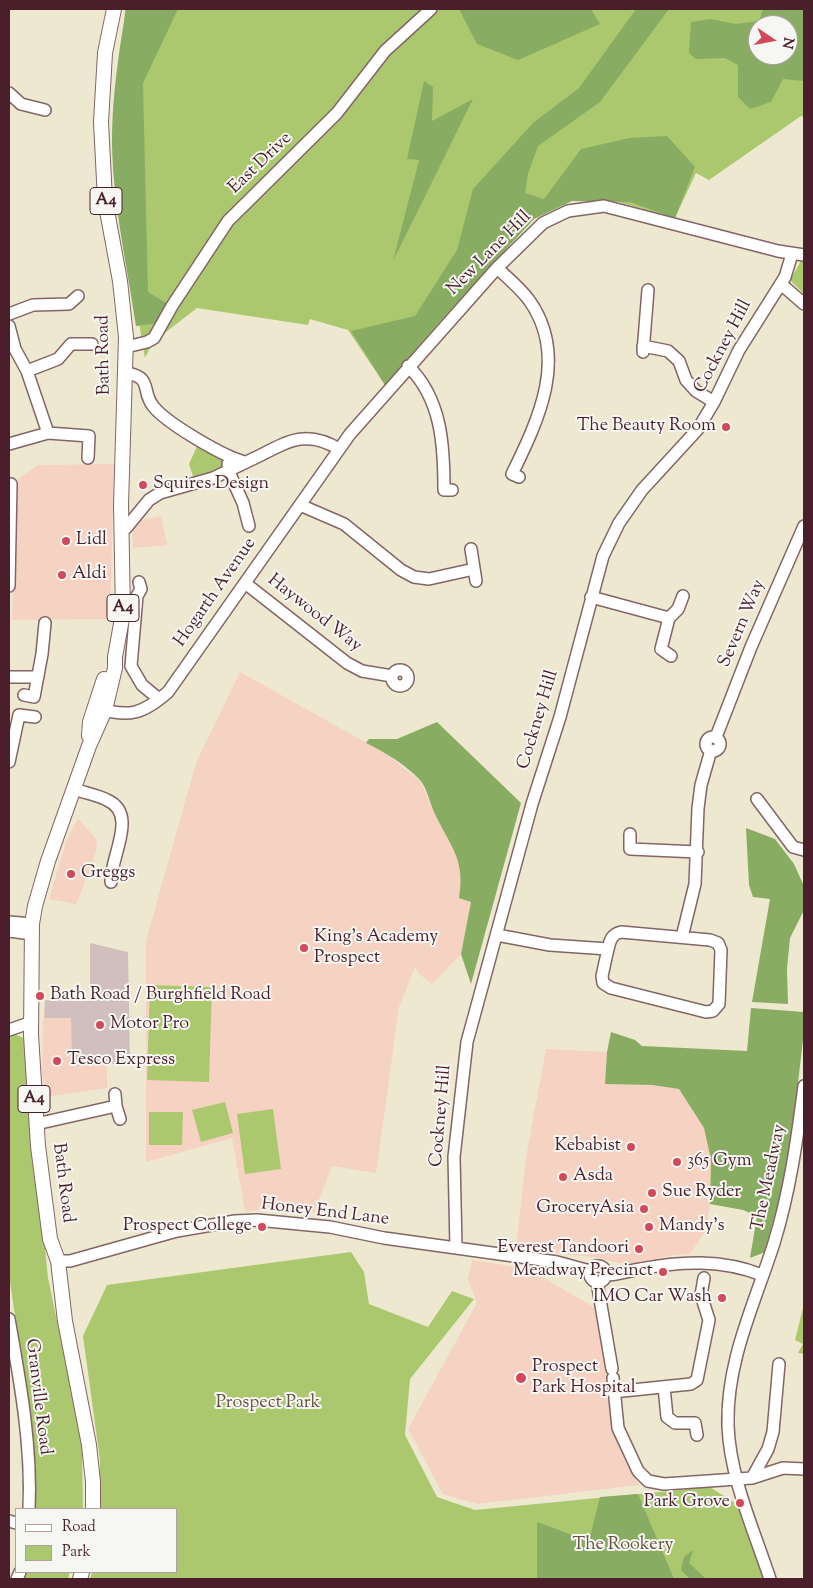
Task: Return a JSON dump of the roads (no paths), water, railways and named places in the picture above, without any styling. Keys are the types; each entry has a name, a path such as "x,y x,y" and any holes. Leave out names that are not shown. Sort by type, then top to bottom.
{"main road":[{"name":"Bath Road","path":"105,9 103,36 105,53"},
{"name":"Bath Road","path":"93,1508 92,1463 65,1321 58,1261 50,1239 36,1124 27,1023 32,929 42,880 89,746 89,732 100,709 108,665 115,657 123,604 121,467 126,347 123,301 104,185 102,122 105,53 114,9"}],"street":[{"name":"East Drive","path":"126,347 147,342 154,338 172,306 228,221 337,113 385,51 431,9"},
{"path":"9,93 21,104 45,110"},
{"name":"New Lane Hill","path":"339,449 408,366 497,268 543,223 568,211 591,207 617,208 792,254 804,255"},
{"name":"Cockney Hill","path":"456,1247 454,1157 467,1042 532,802 560,717 603,556 619,523 642,490 698,429 714,402 739,350 781,284 792,254"},
{"path":"497,268 529,300 542,323 549,344 549,373 531,436 511,473"},
{"path":"781,284 804,304"},
{"path":"648,290 643,349 668,351 679,361 686,380 696,391 714,402"},
{"path":"9,314 32,305 69,304 78,296"},
{"path":"9,326 12,350 27,371 48,433"},
{"path":"27,371 58,359 71,344 92,344"},
{"path":"408,366 428,394 437,414 444,454 443,490"},
{"path":"126,373 138,375 145,382 152,405 182,430 222,452 229,458 245,462"},
{"path":"9,444 48,433 89,436 88,458"},
{"path":"121,531 126,528 149,500 160,493 229,472 245,462 290,441 301,438 330,443 339,449"},
{"name":"Hogarth Avenue","path":"100,709 129,714 159,699 177,679 339,449"},
{"path":"229,458 229,472 243,504 249,526"},
{"path":"9,586 11,484"},
{"path":"300,505 344,524 400,570 414,577 429,579 475,575 471,549"},
{"name":"Severn Way","path":"682,937 695,884 698,852 698,808 711,750 715,750 720,746 719,740 716,737 751,647 804,526"},
{"path":"139,582 141,589 137,596 131,666 142,685 159,699"},
{"name":"Haywood Way","path":"244,583 347,663 362,671 392,676"},
{"path":"671,656 662,649 669,618 678,609 683,596"},
{"path":"591,597 669,618"},
{"path":"24,695 34,697 44,623"},
{"path":"9,678 38,677"},
{"path":"9,762 10,748 19,715 35,717"},
{"path":"74,789 109,800 121,811 123,822 110,870 111,882"},
{"path":"757,799 793,847 804,850"},
{"path":"630,834 630,849 698,852"},
{"path":"9,922 32,929"},
{"path":"9,930 32,929"},
{"path":"621,932 710,940 718,943 721,950 719,1004 713,1011 706,1012 611,988 604,983 602,976 608,949 610,939 615,934 621,932"},
{"path":"497,935 550,945 608,949"},
{"path":"9,1030 27,1023"},
{"name":"The Meadway","path":"770,1579 736,1478 728,1427 732,1372 746,1321 774,1244 789,1188 804,1086"},
{"path":"115,1094 120,1118"},
{"path":"36,1124 116,1106"},
{"name":"Honey End Lane","path":"58,1261 70,1261 177,1231 235,1221 296,1223 557,1262 590,1271 596,1266 601,1266 602,1279 675,1264 701,1263 744,1268 762,1275"},
{"path":"613,1392 691,1384 697,1380 700,1373 709,1320 701,1295 704,1278"},
{"path":"602,1279 618,1428 638,1471 648,1481 671,1484 752,1478 783,1468 804,1469"},
{"name":"Granville Road","path":"9,1319 24,1418 30,1490 29,1508"},
{"path":"752,1478 768,1449 773,1432 779,1364"},
{"path":"664,1387 667,1417 675,1423 695,1423 697,1435"}],"place":[{"name":"The Beauty Room","path":"726,427"},
{"name":"Squires Design","path":"143,485"},
{"name":"Lidl","path":"66,541"},
{"name":"Aldi","path":"62,575"},
{"name":"Greggs","path":"71,874"},
{"name":"King's Academy Prospect","path":"304,948"},
{"name":"Bath Road / Burghfield Road","path":"40,996"},
{"name":"Motor Pro","path":"100,1025"},
{"name":"Tesco Express","path":"57,1061"},
{"name":"Kebabist","path":"631,1147"},
{"name":"365 Gym","path":"677,1162"},
{"name":"Asda","path":"563,1177"},
{"name":"Sue Ryder","path":"652,1193"},
{"name":"GroceryAsia","path":"644,1209"},
{"name":"Prospect College","path":"262,1227"},
{"name":"Mandy’s","path":"649,1227"},
{"name":"Everest Tandoori","path":"639,1249"},
{"name":"Meadway Precinct","path":"663,1272"},
{"name":"IMO Car Wash","path":"722,1298"},
{"name":"Prospect Park Hospital","path":"521,1378"},
{"name":"Park Grove","path":"740,1503"}],"park label":[{"name":"Prospect Park","path":"268,1404"},
{"name":"The Rookery","path":"623,1546"}]}
